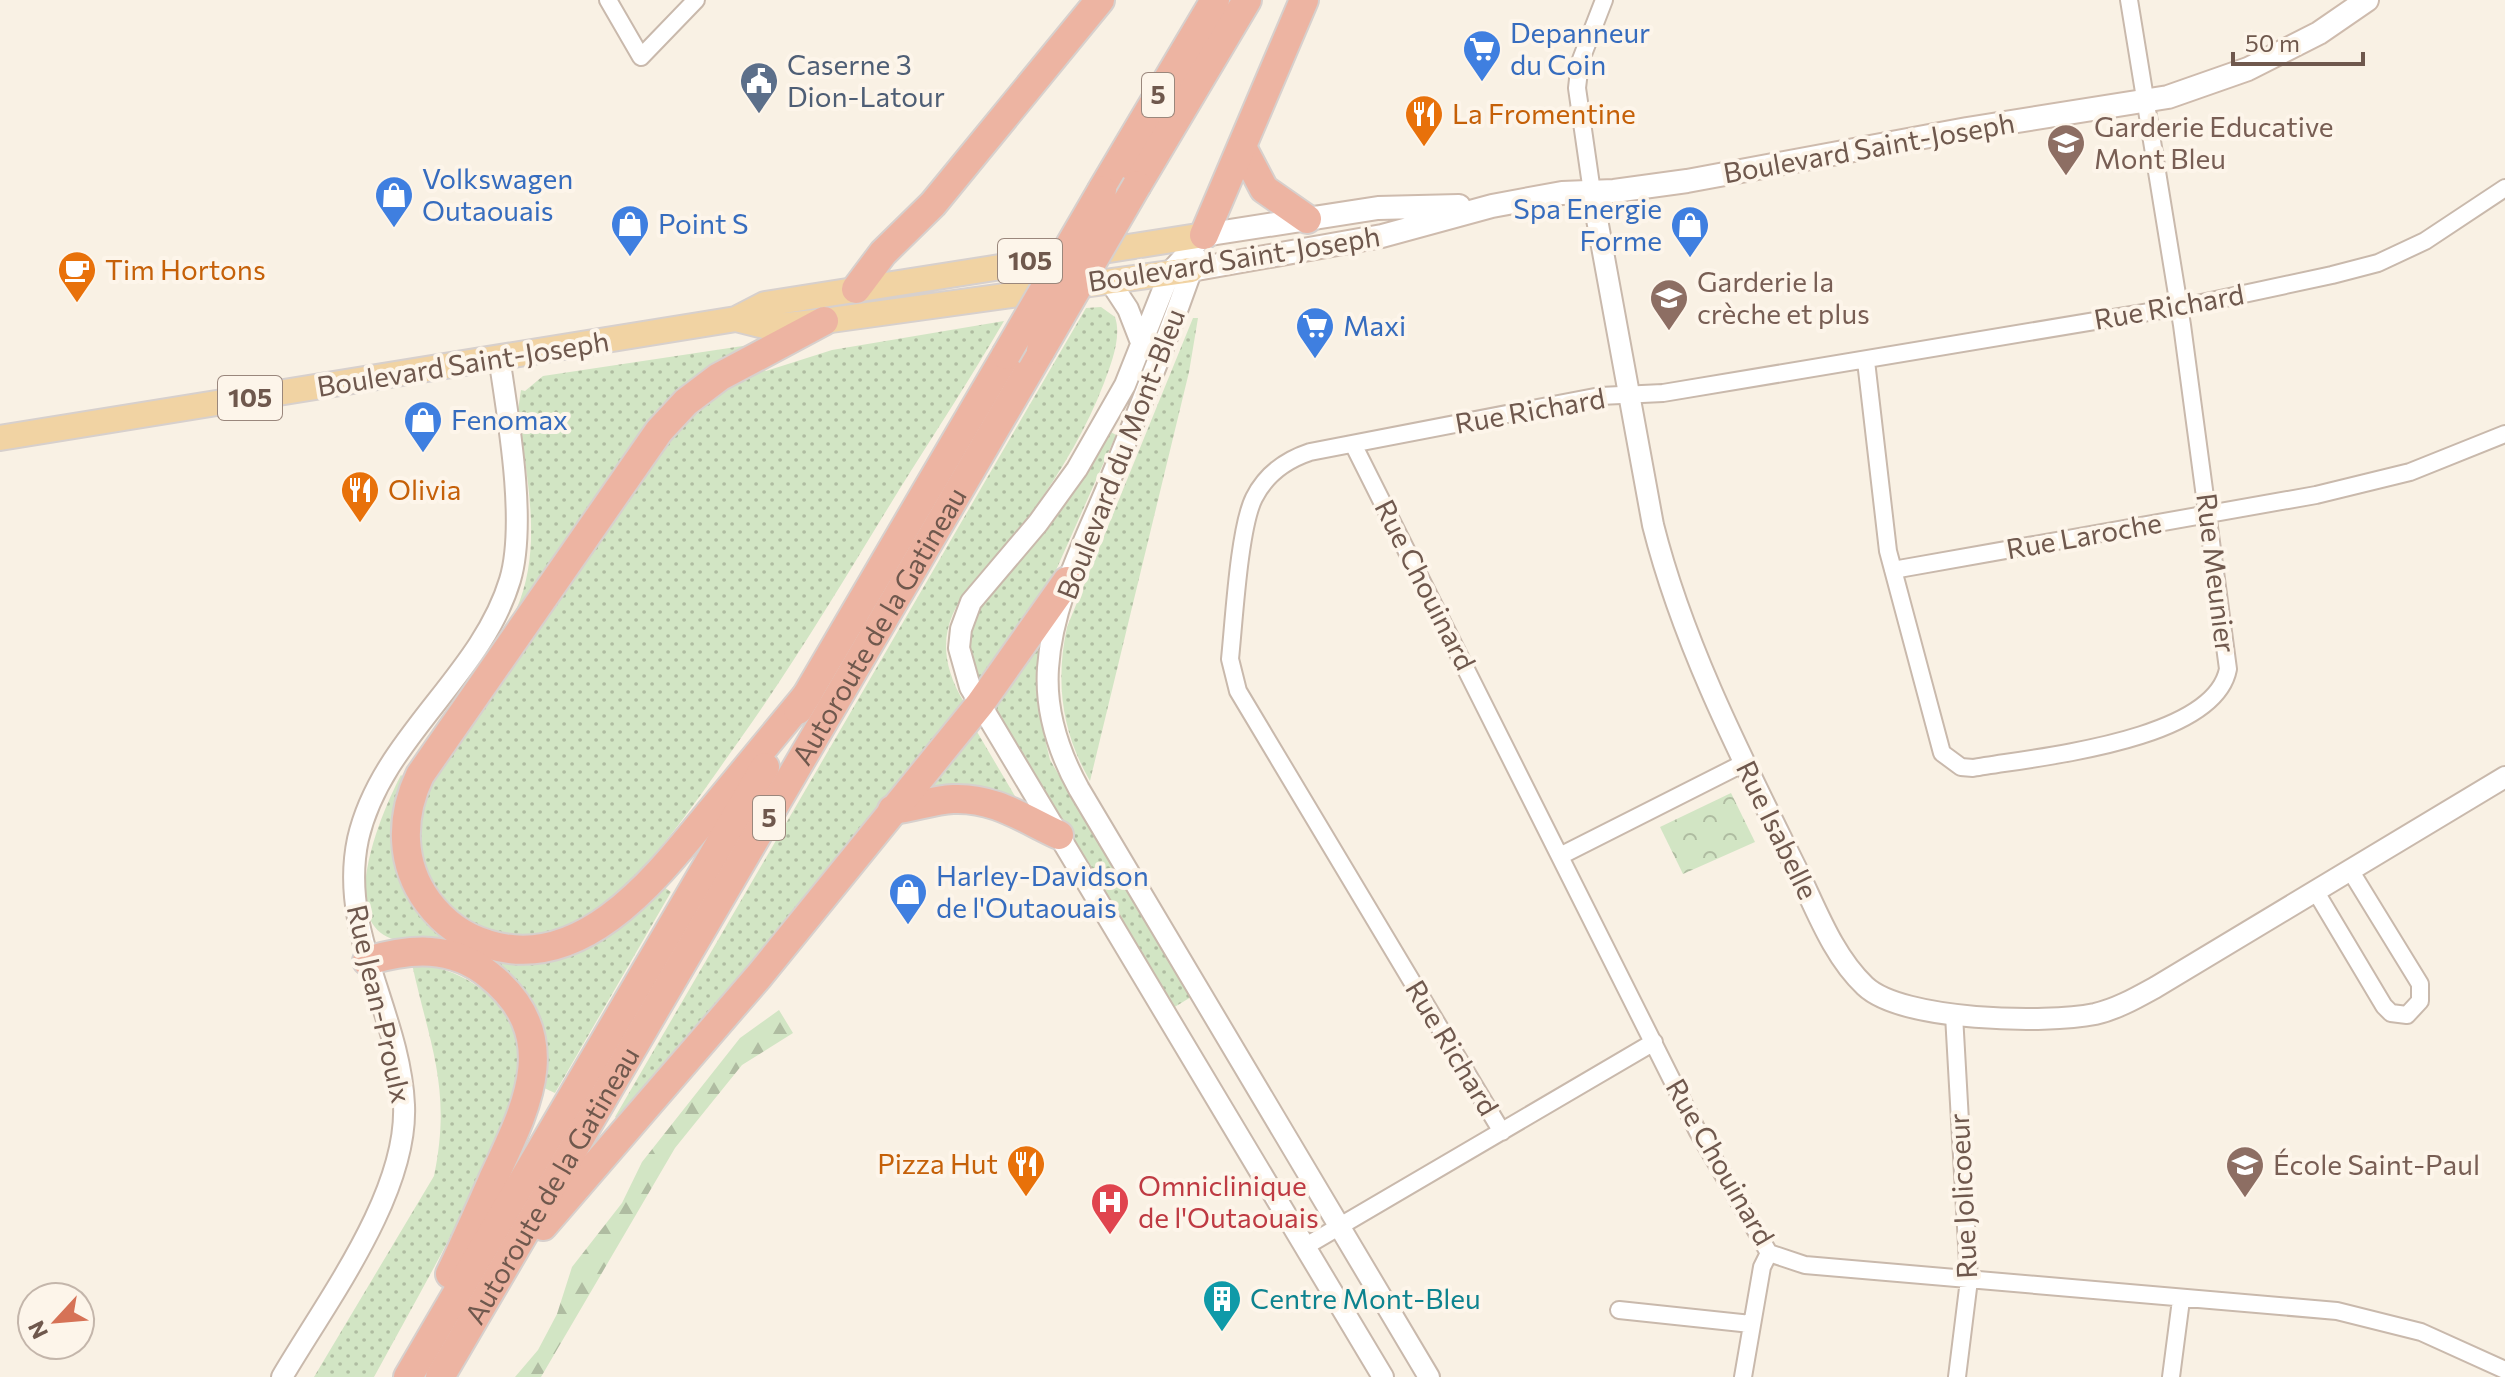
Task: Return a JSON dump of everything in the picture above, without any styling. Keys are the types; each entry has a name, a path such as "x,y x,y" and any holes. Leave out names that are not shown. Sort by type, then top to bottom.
{"highway":[{"path":"856,289 883,253 933,204 1100,0"},
{"name":"Autoroute de la Gatineau","path":"406,1377 1215,0"},
{"name":"Autoroute de la Gatineau","path":"440,1377 1247,0"},
{"path":"1204,235 1304,0"},
{"path":"1242,147 1264,189 1307,219"},
{"path":"807,695 657,875 620,909 582,934 535,949 497,947 457,930 435,910 421,891 408,858 405,833 409,803 420,775 635,461 676,412 708,385 824,321"},
{"path":"494,1285 759,976 980,704 1067,581"},
{"path":"892,810 943,800 978,800 1005,807 1059,835"},
{"path":"367,961 418,951 439,952 470,962 489,975 515,1003 533,1050 532,1084 523,1118 406,1377"}],"main road":[{"name":"Boulevard Saint-Joseph","path":"736,319 768,327 824,321 1181,271 1367,239 1492,206 1562,193 1687,181 2168,97 2248,69 2319,33 2367,0"},
{"name":"Boulevard Saint-Joseph","path":"0,438 736,319 765,304 856,289 1378,208 1492,206"}],"street":[{"path":"608,0 641,57 696,0"},
{"path":"1592,192 1577,88 1584,50 1604,0"},
{"name":"Rue Meunier","path":"1866,361 1885,534 1942,753 1961,767 1988,765 2125,740 2183,716 2214,697 2223,687 2228,669 2179,307 2129,0"},
{"name":"Rue Richard","path":"1502,1132 1238,691 1232,674 1230,659 1248,513 1254,498 1272,473 1295,457 1600,396 1631,396 1866,361 2179,307 2378,263 2425,241 2505,188"},
{"name":"Rue Isabelle","path":"1592,192 1659,549 1744,763 1830,937 1864,986 1896,1004 1954,1015 2077,1016 2113,1009 2156,987 2505,777"},
{"name":"Boulevard du Mont-Bleu","path":"1204,235 1142,345 1115,406 1077,469 1038,523 983,586 967,610 959,639 960,658 966,678 980,704 1383,1377"},
{"name":"Boulevard du Mont-Bleu","path":"1181,271 1129,433 1067,581 1048,665 1049,708 1060,752 1079,789 1429,1377"},
{"path":"1109,280 1128,309 1142,345"},
{"name":"Rue Jean-Proulx","path":"282,1377 379,1211 401,1152 404,1104 400,1069 355,915 353,882 364,818 402,747 490,625 511,575 516,520 499,357"},
{"name":"Rue Laroche","path":"1893,570 2316,495 2410,472 2505,434"},
{"name":"Rue Chouinard","path":"1353,444 1698,1132 1769,1253 1805,1265 2181,1300 2315,1308 2366,1316 2421,1332 2505,1370"},
{"path":"1560,856 1744,763"},
{"path":"2316,892 2384,1006 2391,1013 2407,1015 2420,1001 2420,984 2350,870"},
{"name":"Rue Jolicoeur","path":"1954,1015 1969,1280 1957,1377"},
{"path":"1306,1246 1654,1042"},
{"path":"1743,1377 1762,1267 1769,1253"},
{"path":"2171,1377 2181,1300"},
{"path":"1619,1310 1751,1324"}],"green space":[{"path":"1101,307 1115,317 1116,342 1107,376 1089,418 1040,500 1011,539 974,580 950,623 946,647 951,674 965,704 623,1122 615,1117 1086,308"},
{"path":"1193,318 1198,318 1189,372 1090,781 1073,744 1064,707 1062,668 1067,627"},
{"path":"1004,321 784,675 697,800 648,862 596,910 572,925 547,935 522,938 498,934 475,925 455,910 438,892 426,870 420,846 422,810 431,789 460,740 678,430 720,394 762,369 766,371 832,350"},
{"path":"756,344 726,362 519,612 516,610 524,586 531,536 518,410 521,390 525,391 543,376"},
{"path":"1109,431 1116,435 1053,577 1027,622 980,688 967,647 975,610"},
{"path":"1034,642 1042,647 1037,673 1038,709 1050,760 1191,997 1173,1008 991,705"},
{"path":"973,725 1019,803 919,790"},
{"path":"401,775 407,780 397,855 498,959 661,885 671,892 555,1093 542,1087 522,998 379,932 368,915 365,893 374,840"},
{"path":"1731,793 1755,842 1683,874 1660,827"},
{"path":"412,964 453,973 489,995 514,1029 520,1049 518,1084 505,1124 469,1199 374,1377 314,1377 434,1176 441,1118 440,1092 432,1044"},
{"path":"779,1010 793,1033 742,1065 675,1148 541,1377 515,1377 538,1350 557,1314 572,1267 622,1203 642,1162 740,1038"}],"place":[{"name":"Depanneur du Coin","path":"1482,83"},
{"name":"Caserne 3 Dion-Latour","path":"759,115"},
{"name":"La Fromentine","path":"1424,148"},
{"name":"Garderie Educative Mont Bleu","path":"2066,177"},
{"name":"Volkswagen Outaouais","path":"394,229"},
{"name":"Point S","path":"630,258"},
{"name":"Spa Energie Forme","path":"1690,259"},
{"name":"Tim Hortons","path":"77,304"},
{"name":"Garderie la crèche et plus","path":"1669,332"},
{"name":"Maxi","path":"1315,360"},
{"name":"Fenomax","path":"423,454"},
{"name":"Olivia","path":"360,524"},
{"name":"Harley-Davidson de l'Outaouais","path":"908,926"},
{"name":"Pizza Hut","path":"1026,1198"},
{"name":"École Saint-Paul","path":"2245,1199"},
{"name":"Omniclinique de l'Outaouais","path":"1110,1236"},
{"name":"Centre Mont-Bleu","path":"1222,1333"}]}
